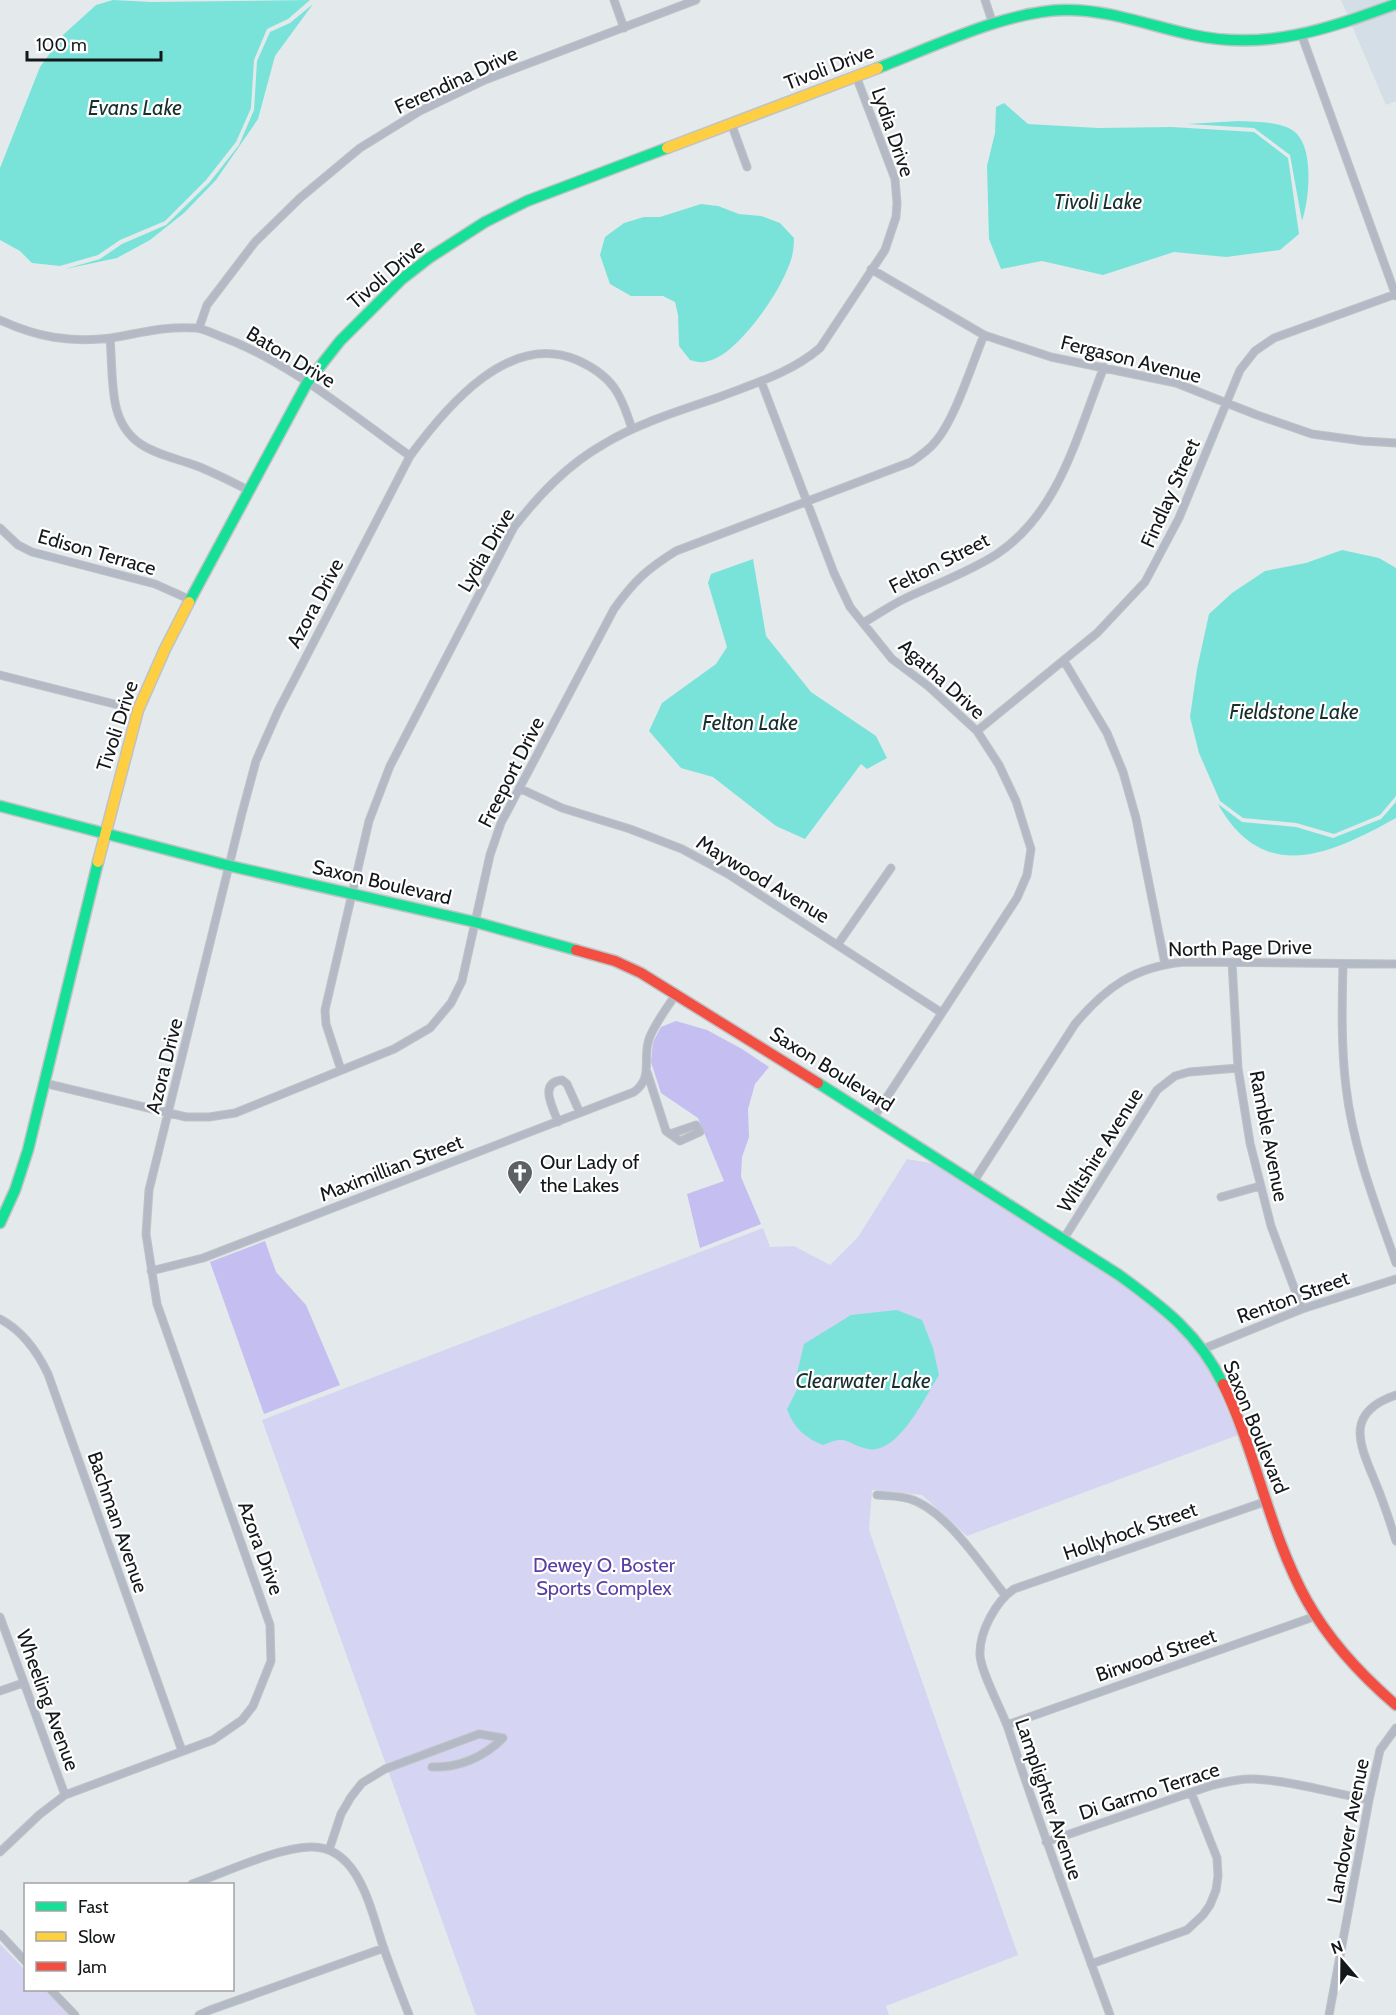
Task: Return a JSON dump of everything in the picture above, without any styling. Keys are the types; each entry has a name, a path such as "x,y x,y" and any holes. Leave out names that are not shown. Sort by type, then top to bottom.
{"street":[{"path":"614,0 624,27"},
{"name":"Ferendina Drive","path":"199,328 207,305 255,242 300,198 360,148 420,111 485,80 696,0"},
{"path":"985,0 993,24"},
{"name":"Tivoli Drive","path":"0,1223 15,1190 28,1150 105,832 138,710 152,676 248,490 307,383 340,341 402,279 429,258 485,222 527,201 993,24 1030,13 1066,10 1103,14 1202,38 1237,41 1302,36 1396,4"},
{"path":"1302,36 1396,295"},
{"name":"Lydia Drive","path":"341,1070 326,1024 325,1010 369,821 390,765 514,527 538,497 575,463 604,444 632,429 760,381 807,359 820,348 891,237 897,203 895,179 856,76"},
{"path":"730,123 747,167"},
{"name":"Fergason Avenue","path":"871,269 999,342 1051,357 1176,383 1312,434 1396,443"},
{"name":"Findlay Street","path":"977,731 1097,633 1145,582 1179,518 1240,370 1255,351 1274,338 1396,295"},
{"name":"Baton Drive","path":"0,320 27,332 49,337 78,339 110,338 161,328 199,328 256,352 307,383 410,456"},
{"name":"Freeport Drive","path":"44,1083 186,1117 209,1118 235,1113 394,1049 430,1028 451,1003 462,981 489,855 501,823 614,609 633,583 650,567 676,551 911,462 926,452 938,440 950,419 984,335"},
{"path":"110,338 116,406 121,420 133,439 148,450 197,466 248,490"},
{"name":"Azora Drive","path":"0,1851 64,1795 213,1740 242,1720 253,1706 271,1661 270,1625 157,1304 146,1234 149,1190 256,761 278,711 410,456 430,428 478,381 506,362 536,353 570,357 589,365 611,383 623,400 632,429"},
{"name":"Felton Street","path":"863,624 903,600 998,553 1026,530 1057,488 1104,367"},
{"name":"Agatha Drive","path":"760,381 834,573 850,607 892,659 928,686 977,731 999,765 1016,801 1031,849 1027,874 1017,898 874,1117"},
{"name":"Edison Terrace","path":"0,528 18,545 32,552 155,584 191,600"},
{"path":"1064,661 1107,733 1123,772 1136,818 1165,964"},
{"path":"0,675 138,710"},
{"name":"Maywood Avenue","path":"519,788 562,808 630,829 682,849 728,874 942,1013"},
{"name":"Saxon Boulevard","path":"0,806 230,866 475,922 615,961 641,972 974,1181 1158,1303 1183,1325 1203,1349 1228,1396 1287,1555 1316,1616 1350,1661 1373,1686 1396,1705"},
{"path":"838,944 891,868"},
{"name":"Ramble Avenue","path":"1233,962 1238,1068 1260,1186 1280,1253 1302,1309"},
{"name":"North Page Drive","path":"974,1181 1075,1024 1092,1003 1131,975 1165,964 1396,963"},
{"path":"1343,964 1342,1038 1346,1089 1356,1142 1396,1263"},
{"path":"670,1134 666,1131 645,1060 649,1040 676,994"},
{"name":"Wiltshire Avenue","path":"1063,1240 1157,1090 1175,1076 1189,1072 1238,1068"},
{"name":"Maximillian Street","path":"151,1271 203,1258 634,1092 640,1087 647,1072"},
{"path":"558,1122 548,1091 548,1087 553,1082 565,1081 580,1113"},
{"path":"1221,1197 1260,1186"},
{"name":"Renton Street","path":"1203,1349 1302,1309 1396,1279"},
{"name":"Bachman Avenue","path":"0,1319 28,1340 48,1374 182,1751"},
{"path":"1396,1395 1383,1399 1370,1409 1363,1419 1359,1434 1360,1447 1387,1512 1396,1541"},
{"path":"878,1495 910,1499 943,1518 1005,1595"},
{"name":"Hollyhock Street","path":"1005,1595 1014,1589 1268,1501"},
{"path":"1387,1512 1396,1509"},
{"name":"Lamplighter Avenue","path":"1005,1595 983,1634 980,1656 1007,1725 1110,2015"},
{"name":"Birwood Street","path":"1007,1725 1316,1616"},
{"name":"Wheeling Avenue","path":"0,1617 64,1795"},
{"path":"0,1691 23,1683"},
{"name":"Landover Avenue","path":"1329,2015 1380,1750 1396,1728"},
{"path":"329,1850 331,1837 340,1814 351,1797 362,1783 385,1768 478,1734 503,1738 496,1745 460,1764 447,1768 432,1767"},
{"name":"Di Garmo Terrace","path":"1047,1842 1213,1785 1253,1779 1281,1782 1369,1800"},
{"path":"1091,1964 1186,1930 1203,1915 1210,1905 1217,1883 1217,1858 1191,1792"},
{"path":"195,1883 288,1849 312,1846 329,1850 352,1869 363,1885 409,2015"},
{"path":"0,1934 24,1960"},
{"path":"200,2015 384,1948"},
{"path":"53,1991 75,2015"}],"shaded area":[{"path":"1341,0 1392,0 1348,16"},
{"path":"1396,10 1396,101 1386,105 1352,26"},
{"path":"676,1021 707,1030 769,1067 755,1084 748,1109 749,1137 742,1157 741,1177 761,1224 700,1248 687,1194 724,1181 698,1118 661,1093 651,1062 653,1042 661,1027"},
{"path":"265,1241 276,1272 306,1305 340,1385 264,1414 210,1262"}],"green space":[{"name":"Dewey O. Boster Sports Complex","path":"907,1159 936,1164 1126,1286 1168,1317 1192,1344 1210,1371 1238,1435 967,1536 922,1495 872,1490 869,1530 1018,1955 886,2006 889,2015 476,2015 262,1420 763,1228 770,1247 794,1246 830,1265 858,1237"},
{"path":"0,1944 24,1969 24,1991 46,1991 69,2015 0,2015"}],"water":[{"name":"Evans Lake","path":"113,0 151,2 310,0 288,19 267,29 254,60 251,108 236,142 206,180 165,221 120,240 98,255 60,266 32,263 20,251 0,240 0,168 40,67 63,35 96,5"},
{"path":"313,4 275,56 258,119 216,180 184,213 150,240 117,258 65,269 100,259 122,244 166,225 209,183 239,145 254,110 257,61 270,32 290,23"},
{"name":"Tivoli Lake","path":"1004,103 1028,124 1098,128 1172,127 1254,132 1288,158 1299,234 1280,250 1226,257 1174,252 1103,275 1042,261 1001,269 989,239 987,166 995,133 996,107"},
{"path":"1239,121 1270,123 1285,127 1297,134 1306,152 1308,164 1307,201 1302,221 1290,155 1254,128 1187,124"},
{"path":"701,204 718,206 739,214 761,216 780,223 794,238 789,266 764,310 741,339 716,359 704,362 690,360 679,346 678,315 675,302 663,296 631,296 610,284 600,255 605,237 624,223 644,217 660,217"},
{"name":"Fieldstone Lake","path":"1342,550 1379,558 1396,568 1396,796 1380,815 1334,834 1296,823 1243,818 1220,801 1199,753 1190,717 1197,669 1209,614 1232,593 1265,571 1306,563"},
{"name":"Felton Lake","path":"753,559 766,636 811,692 876,736 887,758 867,769 861,764 805,839 776,826 713,777 681,768 649,731 662,703 716,664 727,647 708,583 711,574"},
{"path":"1396,802 1396,818 1347,843 1323,851 1300,855 1277,854 1256,846 1236,830 1218,804 1242,822 1296,827 1333,838 1381,819"},
{"name":"Clearwater Lake","path":"897,1310 922,1320 933,1348 939,1375 910,1422 890,1443 879,1448 868,1449 843,1440 823,1445 805,1435 796,1426 787,1409 800,1384 797,1373 804,1344 851,1315"}],"traffic: fast":[{"path":"878,68 994,23 1042,12 1064,10 1097,12 1193,35 1246,40 1296,35 1346,22 1396,4"},
{"path":"189,602 307,383 340,341 402,279 429,258 485,222 527,201 667,148"},
{"path":"0,806 230,866 475,922 576,950"},
{"path":"0,1223 15,1190 28,1150 98,862"},
{"path":"818,1083 1119,1275 1165,1310 1191,1336 1203,1350 1223,1384"}],"traffic: slow":[{"path":"667,148 878,68"},
{"path":"98,862 138,710 189,602"}],"traffic: jam":[{"path":"576,950 615,961 641,973 818,1083"},
{"path":"1223,1384 1245,1438 1283,1548 1307,1601 1347,1657 1396,1705"}],"place":[{"name":"Our Lady of the Lakes","path":"520,1196"}]}
